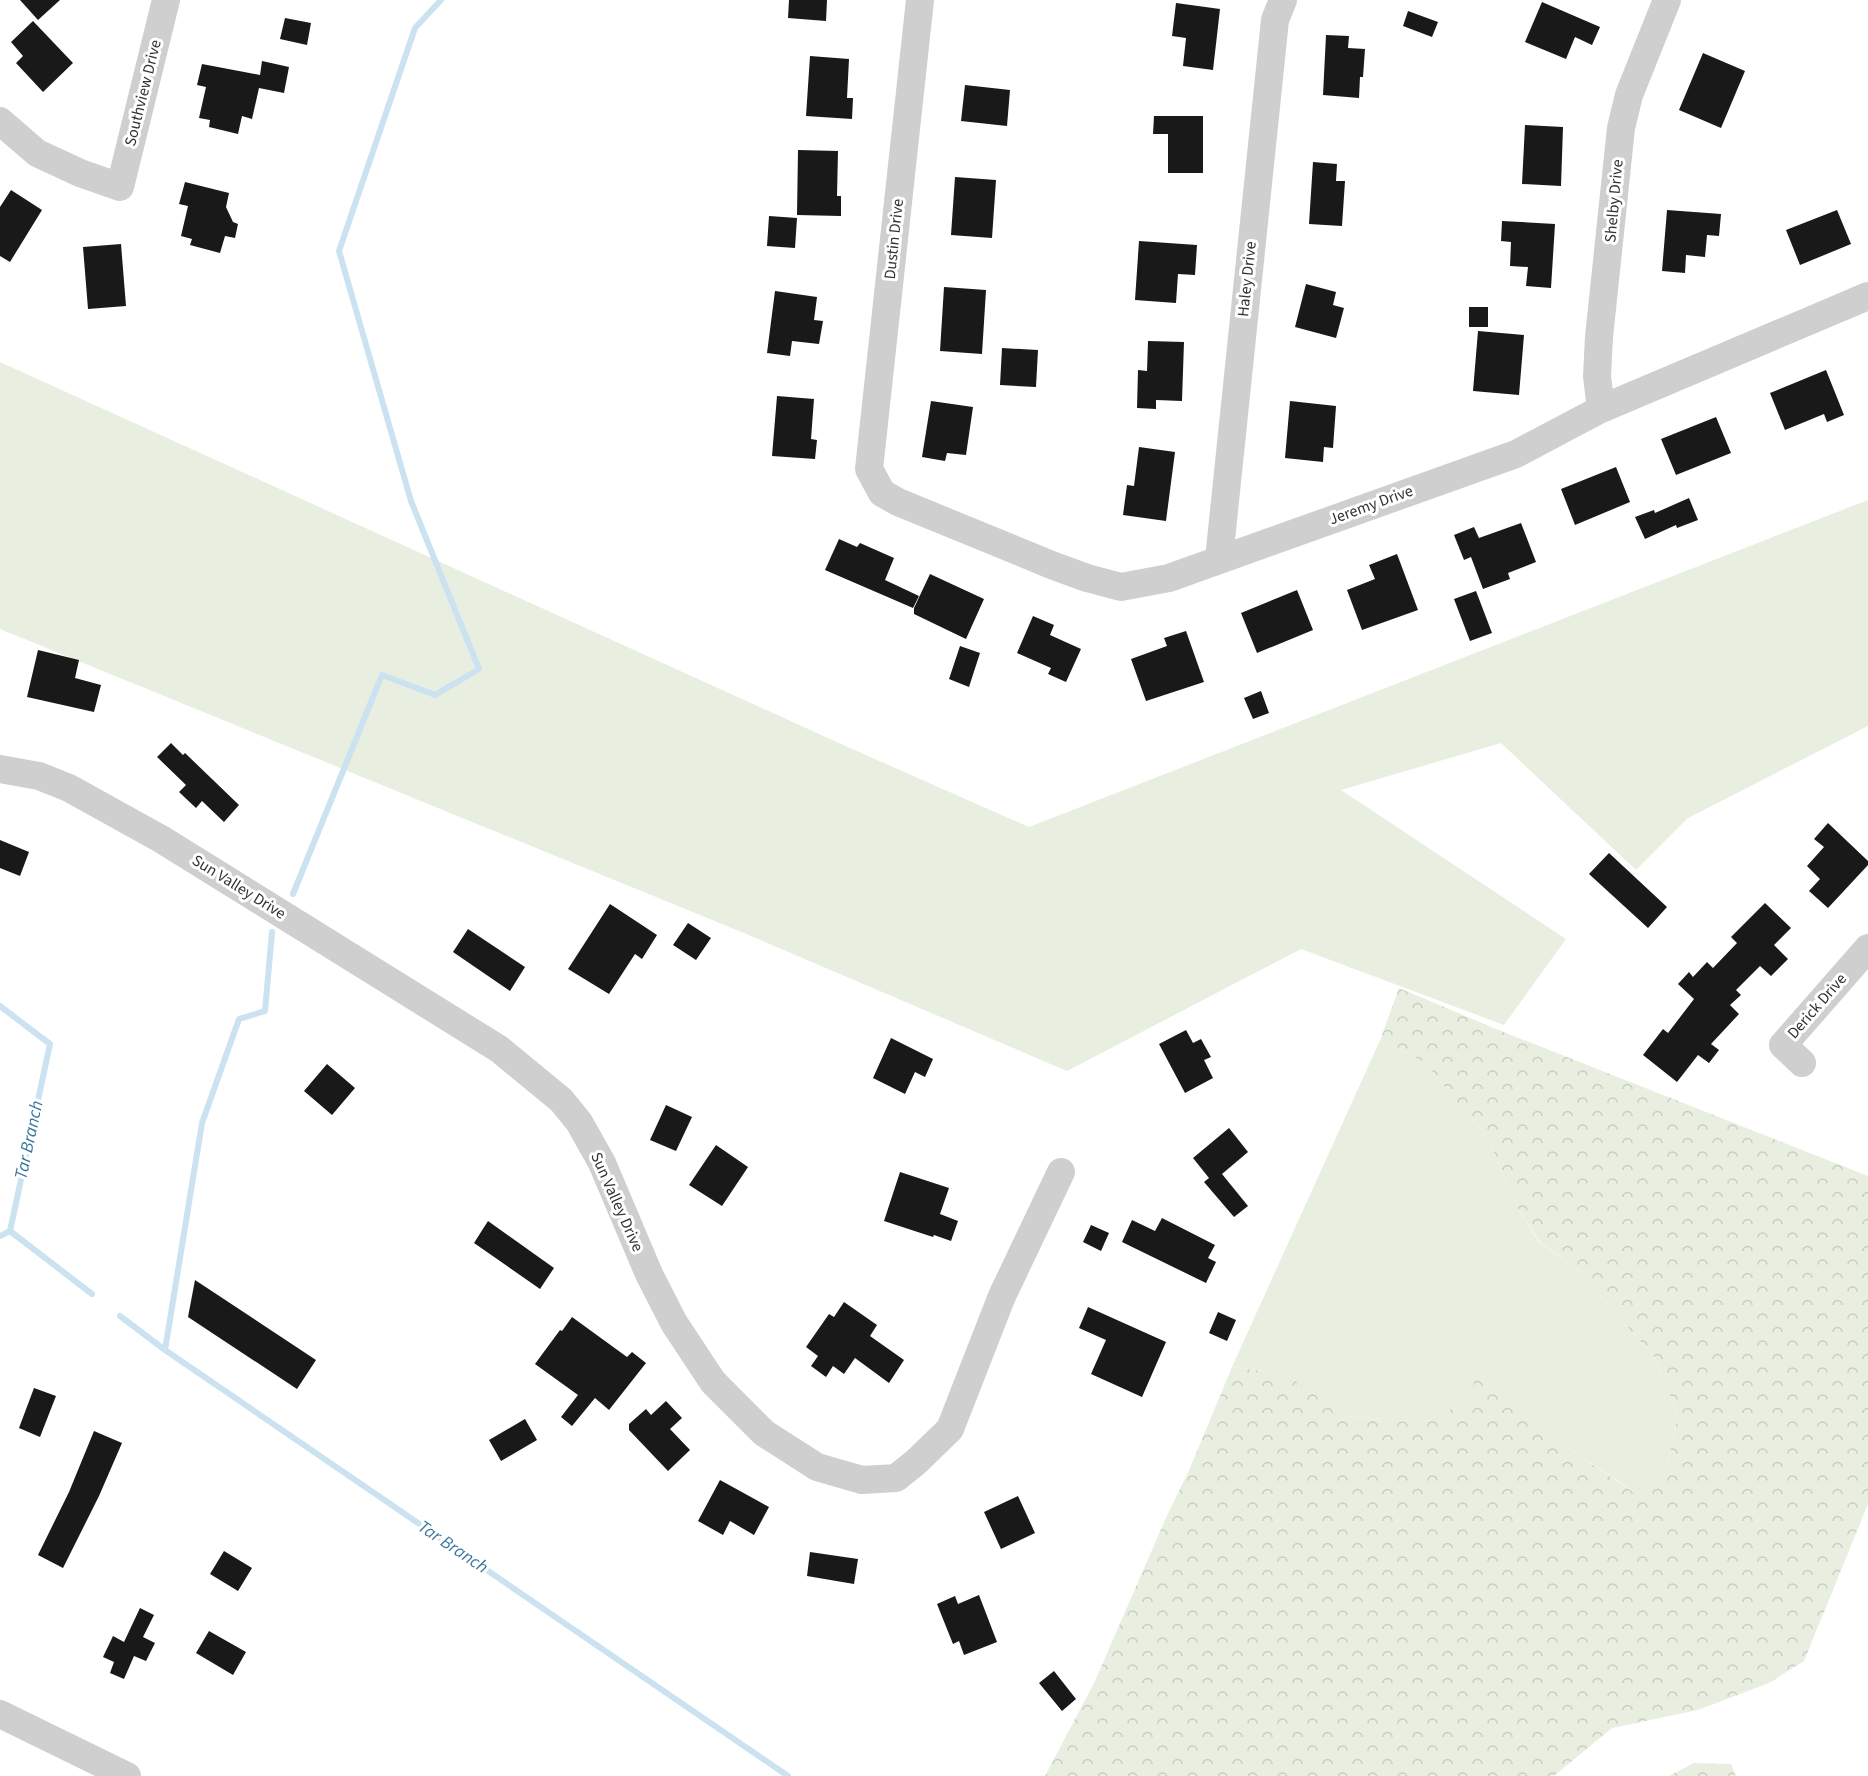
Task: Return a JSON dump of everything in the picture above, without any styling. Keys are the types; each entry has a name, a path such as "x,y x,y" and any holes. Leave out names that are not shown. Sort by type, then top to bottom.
{"street":[{"name":"Southview Drive","path":"0,121 37,153 80,173 120,187 166,0"},
{"name":"Dustin Drive","path":"872,478 869,469 920,0"},
{"name":"Haley Drive","path":"1218,559 1275,20 1282,0"},
{"name":"Shelby Drive","path":"1601,409 1597,376 1599,337 1621,128 1629,95 1667,0"},
{"name":"Jeremy Drive","path":"872,478 882,494 928,515 1054,566 1121,587 1169,578 1516,454 1601,409 1868,296"},
{"name":"Sun Valley Drive","path":"0,769 39,776 69,788 161,839 499,1049 561,1100 579,1122 602,1163 648,1274 674,1323 713,1382 764,1433 817,1467 862,1480 896,1478 950,1429 1002,1296 1061,1172"},
{"name":"Derick Drive","path":"1802,1063 1783,1045 1868,948"},
{"path":"0,1714 128,1776"}],"green space":[{"path":"0,362 1029,827 1868,500 1868,726 1688,818 1636,870 1501,743 1341,790 1566,939 1504,1025 1301,949 1067,1071 744,933 0,629"},
{"path":"1399,988 1501,1031 1868,1176 1868,1504 1804,1661 1769,1683 1698,1710 1612,1728 1554,1776 1045,1776 1095,1681 1190,1468 1232,1367 1286,1374 1346,1416 1423,1422 1473,1399 1474,1375 1488,1374 1562,1444 1632,1491 1666,1470 1678,1416 1655,1358 1576,1268 1540,1242 1519,1211 1487,1136 1452,1097 1427,1064 1381,1038"},
{"path":"1381,1038 1427,1064 1452,1097 1487,1136 1519,1211 1539,1242 1576,1268 1655,1358 1678,1416 1666,1470 1633,1491 1562,1444 1487,1374 1473,1399 1423,1422 1346,1416 1286,1374 1232,1367"},
{"path":"1694,1763 1731,1764 1736,1776 1669,1776"}],"building":[{"path":"20,0 60,0 38,20"},
{"path":"789,0 827,0 826,21 788,18"},
{"path":"1542,2 1600,27 1592,45 1575,37 1566,59 1525,42"},
{"path":"1176,3 1220,9 1213,70 1183,66 1186,38 1172,36"},
{"path":"1408,11 1438,22 1432,37 1403,26"},
{"path":"285,18 311,23 307,45 280,39"},
{"path":"33,21 73,63 43,92 16,63 23,56 11,42"},
{"path":"1326,35 1349,36 1348,48 1365,49 1359,98 1323,95"},
{"path":"1703,53 1745,71 1721,128 1679,110"},
{"path":"810,56 849,59 847,98 853,98 852,119 806,116"},
{"path":"262,61 289,67 284,93 259,88 252,119 242,116 238,134 209,127 210,120 199,118 206,87 197,85 202,64 260,75"},
{"path":"965,85 1010,90 1007,126 961,121"},
{"path":"1154,116 1203,116 1203,173 1168,173 1168,134 1153,134"},
{"path":"1525,125 1563,127 1561,186 1522,184"},
{"path":"798,150 838,151 837,196 841,196 841,216 797,215"},
{"path":"1313,162 1337,164 1336,181 1345,181 1342,226 1309,224"},
{"path":"955,177 996,180 992,238 951,235"},
{"path":"185,182 229,193 226,207 233,222 238,224 235,238 225,236 220,253 190,245 192,239 181,236 188,206 179,204"},
{"path":"11,190 42,210 10,262 0,256 0,207"},
{"path":"1667,210 1721,214 1719,236 1707,235 1705,257 1686,255 1685,273 1662,271"},
{"path":"1837,210 1851,244 1800,265 1786,230"},
{"path":"769,216 797,218 795,248 767,246"},
{"path":"1502,221 1555,224 1551,288 1526,286 1528,267 1510,266 1511,242 1501,241"},
{"path":"1139,241 1197,245 1195,275 1178,274 1176,303 1135,300"},
{"path":"121,244 126,306 88,309 83,247"},
{"path":"1306,284 1336,292 1333,305 1344,308 1336,338 1295,327"},
{"path":"944,287 986,290 982,354 940,351"},
{"path":"775,291 817,297 814,320 823,321 819,344 792,341 790,356 767,353"},
{"path":"1469,307 1488,307 1488,327 1469,327"},
{"path":"1478,331 1524,335 1519,395 1473,391"},
{"path":"1148,341 1184,342 1182,401 1156,400 1156,409 1137,408 1138,370 1147,371"},
{"path":"1002,348 1038,350 1036,387 1000,385"},
{"path":"1826,370 1844,415 1827,422 1824,414 1785,430 1770,393"},
{"path":"777,396 814,399 811,439 817,440 815,459 772,456"},
{"path":"931,401 973,407 966,455 947,453 945,461 922,457"},
{"path":"1290,401 1336,406 1333,448 1324,447 1323,462 1285,458"},
{"path":"1716,417 1731,453 1676,475 1661,439"},
{"path":"1139,447 1175,452 1166,521 1123,515 1127,485 1134,486"},
{"path":"1616,467 1630,502 1575,525 1561,489"},
{"path":"1689,498 1698,520 1677,528 1676,525 1645,539 1635,517 1654,510 1655,513"},
{"path":"1521,523 1536,562 1508,573 1510,579 1483,589 1471,557 1464,560 1454,535 1474,527 1479,538"},
{"path":"839,539 857,547 860,543 894,558 885,580 919,596 913,608 825,570"},
{"path":"1397,554 1418,610 1362,630 1347,590 1375,579 1369,565"},
{"path":"930,574 984,599 966,639 914,614 914,608"},
{"path":"1297,590 1313,630 1257,653 1241,613"},
{"path":"1476,591 1492,633 1470,641 1454,599"},
{"path":"1033,616 1054,625 1050,635 1081,649 1066,682 1048,674 1051,668 1017,653"},
{"path":"1186,631 1204,682 1146,701 1131,659 1167,646 1164,638"},
{"path":"960,646 980,653 969,687 949,679"},
{"path":"38,650 79,660 75,678 101,685 94,712 27,697"},
{"path":"1261,691 1269,713 1253,719 1244,698"},
{"path":"171,743 183,755 185,753 239,805 224,822 202,801 196,808 179,792 186,785 157,757"},
{"path":"1828,823 1868,861 1868,865 1828,908 1809,891 1820,879 1807,866 1824,847 1814,839"},
{"path":"0,840 29,852 20,876 0,868"},
{"path":"1609,853 1667,907 1648,928 1589,874"},
{"path":"1765,903 1791,928 1774,945 1788,959 1771,976 1760,966 1736,990 1741,995 1730,1005 1739,1014 1711,1044 1719,1050 1709,1063 1698,1055 1677,1082 1643,1055 1663,1029 1668,1033 1694,999 1678,984 1689,972 1693,977 1707,962 1713,968 1737,943 1731,937"},
{"path":"610,904 657,935 642,959 635,954 609,994 568,969"},
{"path":"688,923 711,938 696,960 673,945"},
{"path":"468,929 525,967 510,991 453,952"},
{"path":"1186,1030 1193,1043 1201,1039 1211,1057 1204,1060 1213,1078 1185,1093 1159,1044"},
{"path":"891,1038 933,1059 925,1077 915,1072 905,1094 873,1078"},
{"path":"327,1064 355,1088 332,1115 304,1091"},
{"path":"666,1105 692,1117 676,1151 650,1140"},
{"path":"1229,1128 1248,1152 1222,1174 1248,1206 1234,1217 1204,1182 1209,1178 1193,1158"},
{"path":"716,1145 748,1167 722,1206 689,1185"},
{"path":"900,1172 949,1188 940,1214 958,1221 951,1241 884,1221"},
{"path":"1162,1218 1215,1245 1208,1258 1216,1262 1206,1283 1122,1242 1132,1220 1155,1231"},
{"path":"488,1221 554,1268 540,1289 474,1243"},
{"path":"1091,1225 1109,1233 1101,1251 1083,1242"},
{"path":"195,1280 316,1360 297,1389 188,1317"},
{"path":"844,1302 877,1325 870,1336 904,1360 889,1383 855,1358 844,1374 833,1366 826,1377 811,1366 818,1356 806,1347 829,1314 834,1317"},
{"path":"1088,1307 1166,1342 1142,1397 1091,1374 1106,1340 1079,1328"},
{"path":"1218,1312 1236,1320 1227,1341 1209,1333"},
{"path":"572,1317 627,1357 632,1352 646,1363 609,1410 595,1398 572,1426 561,1417 578,1395 535,1364"},
{"path":"34,1388 56,1396 40,1437 19,1428"},
{"path":"666,1401 682,1418 670,1429 690,1450 668,1471 629,1430 629,1424 646,1409 651,1415"},
{"path":"525,1419 537,1440 501,1461 489,1440"},
{"path":"94,1431 122,1443 99,1496 63,1568 38,1555 69,1492"},
{"path":"720,1480 769,1507 754,1535 730,1521 723,1535 698,1521"},
{"path":"1018,1496 1035,1533 1001,1549 984,1512"},
{"path":"224,1551 252,1568 238,1591 210,1574"},
{"path":"810,1552 858,1559 854,1584 807,1576"},
{"path":"979,1595 997,1642 964,1655 959,1641 953,1644 937,1604 955,1596 958,1604"},
{"path":"140,1608 154,1615 143,1637 155,1643 146,1661 134,1656 124,1679 110,1673 114,1662 103,1657 113,1636 124,1642"},
{"path":"209,1631 246,1652 233,1675 196,1653"},
{"path":"1054,1671 1076,1699 1062,1711 1039,1683"}],"waterway":[{"path":"293,894 382,675 435,695 479,669 411,501 339,251 415,28 441,0"},
{"path":"165,1350 202,1123 239,1019 265,1011 272,932"},
{"name":"Tar Branch","path":"0,1006 50,1044 10,1231 92,1294"},
{"path":"0,1236 10,1231"},
{"name":"Tar Branch","path":"120,1316 165,1350 788,1776"}]}
